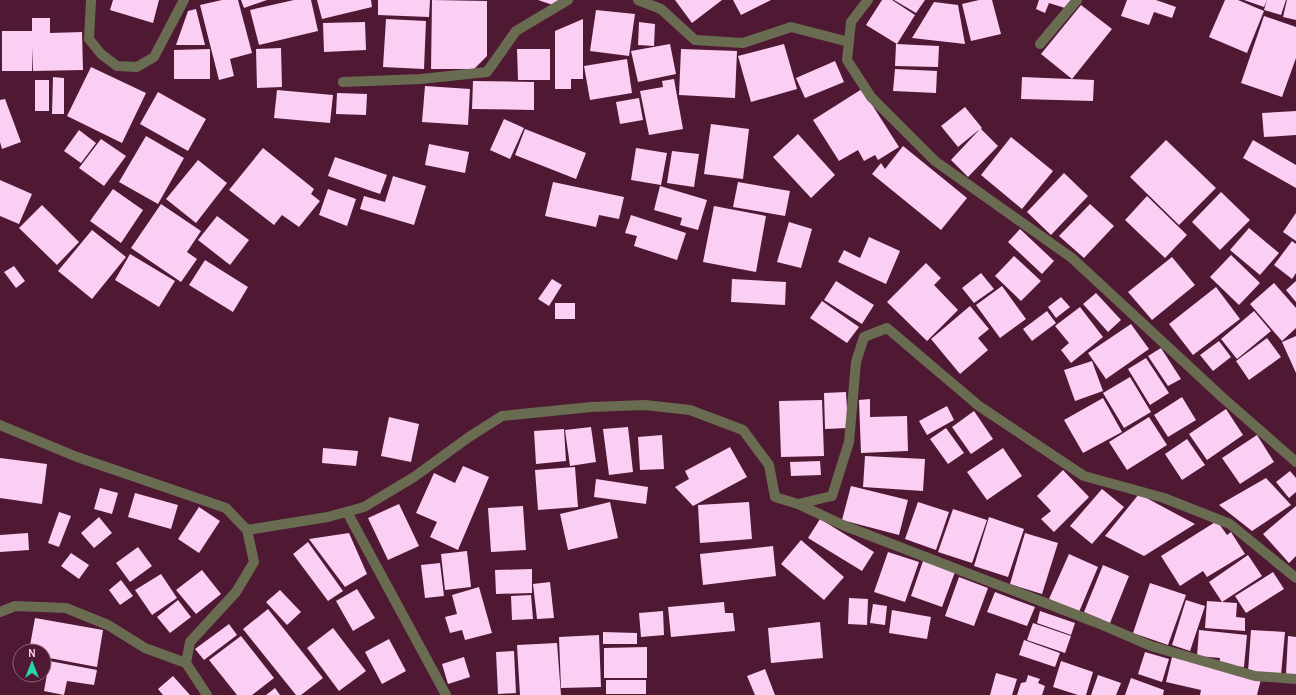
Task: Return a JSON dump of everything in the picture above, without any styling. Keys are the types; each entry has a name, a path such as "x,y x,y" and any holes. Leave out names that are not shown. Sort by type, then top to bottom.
{"street":[{"path":"91,0 89,39 101,54 116,66 137,67 154,57 184,0"},
{"path":"343,82 421,79 487,72 516,31 568,0"},
{"path":"638,0 661,9 695,40 743,43 790,27 849,42"},
{"path":"868,0 851,22 847,60 871,97 935,161 1072,258 1223,398 1296,462"},
{"path":"1040,44 1077,0"},
{"path":"798,504 832,496 850,442 856,362 864,337 887,328 979,406 1084,476 1164,498 1230,524 1296,578"},
{"path":"247,530 328,517 364,507 414,477 502,416 591,407 646,404 690,410 743,430 769,465 775,497 798,504 845,526 1086,619 1151,646 1255,676 1296,679"},
{"path":"0,425 77,457 226,508 247,530 254,562 236,592 190,642 186,663"},
{"path":"347,512 446,695"},
{"path":"0,612 14,606 66,608 108,625 145,648 186,663 206,695"}],"building":[{"path":"113,0 159,0 153,23 110,10"},
{"path":"222,0 238,0 252,53 230,59 234,76 219,80 200,5"},
{"path":"241,0 267,0 244,8"},
{"path":"294,0 311,0 318,31 259,45 250,10"},
{"path":"317,0 371,0 372,7 322,19"},
{"path":"378,0 430,0 429,17 378,15"},
{"path":"432,0 487,1 487,56 474,69 431,69"},
{"path":"538,0 558,0 556,6"},
{"path":"675,0 722,0 692,23"},
{"path":"733,0 771,0 741,15"},
{"path":"882,0 892,0 915,15 897,44 866,25"},
{"path":"894,0 925,0 916,13"},
{"path":"979,0 992,0 1001,34 971,41 962,4"},
{"path":"1039,0 1073,0 1068,9 1049,3 1045,13 1036,9"},
{"path":"1127,0 1156,0 1176,7 1172,18 1154,12 1149,25 1121,16"},
{"path":"1225,0 1238,0 1264,11 1247,53 1209,37"},
{"path":"1244,0 1267,0 1264,7"},
{"path":"1267,0 1286,0 1281,15 1264,10"},
{"path":"1287,0 1296,0 1296,20 1283,17"},
{"path":"934,2 958,5 965,44 912,38"},
{"path":"1081,5 1112,29 1072,79 1041,54"},
{"path":"196,9 205,45 176,45 188,11"},
{"path":"596,10 635,14 629,56 590,51"},
{"path":"1264,16 1296,27 1296,58 1282,97 1241,83"},
{"path":"32,18 50,18 50,33 82,32 83,70 33,71 32,47 32,71 2,71 2,31 32,31"},
{"path":"386,19 426,21 424,69 383,67"},
{"path":"583,19 583,79 571,79 571,89 555,89 555,31"},
{"path":"365,22 366,50 324,52 323,23"},
{"path":"639,22 655,24 654,46 638,45"},
{"path":"670,44 676,74 638,82 631,51"},
{"path":"784,44 797,89 751,102 738,56"},
{"path":"896,44 939,46 938,67 895,66"},
{"path":"281,48 282,87 257,88 256,49"},
{"path":"210,49 210,79 174,79 174,50"},
{"path":"517,49 550,49 550,80 518,80"},
{"path":"681,49 737,51 735,98 679,95"},
{"path":"627,59 632,93 590,100 584,66"},
{"path":"835,61 844,82 805,98 796,78"},
{"path":"91,67 146,93 122,143 67,116"},
{"path":"895,69 937,71 936,93 893,91"},
{"path":"53,77 64,78 64,114 52,114"},
{"path":"1022,77 1094,80 1093,101 1021,99"},
{"path":"674,79 683,129 649,135 640,91 663,87 662,81"},
{"path":"35,80 49,80 49,111 35,111"},
{"path":"473,81 534,82 534,110 472,109"},
{"path":"425,86 470,89 468,125 422,122"},
{"path":"862,89 899,147 878,160 875,155 864,161 858,150 839,161 813,120"},
{"path":"277,90 333,95 330,123 274,118"},
{"path":"158,92 206,119 188,151 140,124"},
{"path":"337,93 367,94 366,115 336,114"},
{"path":"639,98 643,120 620,124 616,102"},
{"path":"5,99 21,142 2,149 0,142 0,100"},
{"path":"965,107 982,128 981,129 998,146 968,177 951,160 980,129 958,147 941,126"},
{"path":"1296,111 1296,135 1264,137 1262,113"},
{"path":"504,119 524,128 510,159 490,150"},
{"path":"711,124 749,129 743,179 704,174"},
{"path":"525,129 586,153 576,179 515,155"},
{"path":"79,130 96,143 81,163 64,151"},
{"path":"798,134 835,175 811,198 773,157"},
{"path":"146,136 184,158 158,204 119,182"},
{"path":"1011,137 1053,171 1022,209 981,175"},
{"path":"101,139 126,156 104,186 79,168"},
{"path":"1166,140 1216,188 1179,225 1130,177"},
{"path":"1253,140 1296,165 1296,188 1243,158"},
{"path":"429,144 469,152 465,173 425,165"},
{"path":"903,146 967,198 941,230 872,174 881,163 885,169"},
{"path":"263,148 314,189 311,194 320,201 299,227 282,215 274,225 229,190"},
{"path":"636,148 667,153 661,185 631,180"},
{"path":"672,151 699,154 694,187 667,183"},
{"path":"335,157 387,175 380,194 328,176"},
{"path":"198,160 227,183 196,223 166,199"},
{"path":"1064,173 1088,196 1051,235 1027,212"},
{"path":"393,176 426,186 414,225 360,209 364,196 385,202"},
{"path":"0,180 32,194 19,224 0,216"},
{"path":"553,182 624,197 619,219 599,215 596,227 545,216"},
{"path":"738,182 790,191 785,216 733,207"},
{"path":"660,186 707,200 698,230 680,225 682,218 654,210"},
{"path":"113,189 143,210 121,243 90,221"},
{"path":"328,189 356,199 347,226 319,215"},
{"path":"1221,192 1250,220 1220,250 1192,222"},
{"path":"1147,196 1187,235 1165,258 1125,220"},
{"path":"161,204 201,231 187,252 197,259 181,282 131,248"},
{"path":"1090,204 1114,226 1084,258 1059,236"},
{"path":"42,205 79,242 57,265 19,228"},
{"path":"714,206 766,216 756,272 703,262"},
{"path":"1296,213 1296,241 1283,232"},
{"path":"631,215 686,233 677,260 634,246 637,236 625,233"},
{"path":"217,216 249,240 230,265 198,240"},
{"path":"789,222 812,229 801,268 777,262"},
{"path":"1249,228 1279,253 1260,275 1230,250"},
{"path":"1020,229 1054,261 1042,274 1008,242"},
{"path":"92,230 126,257 92,299 58,271"},
{"path":"869,237 900,251 886,284 838,262 844,250 860,258"},
{"path":"1292,241 1296,244 1296,273 1292,279 1274,265"},
{"path":"130,254 175,281 159,307 115,280"},
{"path":"1231,255 1260,283 1239,305 1210,277"},
{"path":"1014,256 1041,281 1021,301 995,276"},
{"path":"1172,257 1195,285 1152,320 1128,292"},
{"path":"205,260 248,287 233,312 189,285"},
{"path":"926,263 941,278 934,285 958,310 927,341 887,302"},
{"path":"14,266 25,281 16,288 4,272"},
{"path":"981,273 994,289 974,303 962,288"},
{"path":"552,279 562,285 549,306 538,299"},
{"path":"732,279 786,282 785,305 731,302"},
{"path":"836,281 874,305 862,324 824,300"},
{"path":"1296,281 1296,302 1286,290"},
{"path":"1274,283 1296,308 1296,328 1282,341 1250,304"},
{"path":"1002,286 1026,319 1000,338 976,305"},
{"path":"1216,287 1240,319 1193,355 1169,324"},
{"path":"1096,293 1121,320 1108,332 1083,304"},
{"path":"1061,297 1070,307 1056,318 1048,307"},
{"path":"822,301 859,327 847,343 810,318"},
{"path":"555,303 575,303 575,319 555,319"},
{"path":"970,306 989,329 978,338 988,350 960,374 931,339"},
{"path":"1080,307 1103,337 1071,363 1061,350 1069,343 1055,326"},
{"path":"1047,311 1056,323 1032,341 1023,329"},
{"path":"1254,311 1271,331 1237,359 1221,339"},
{"path":"1131,324 1149,349 1106,379 1088,353"},
{"path":"1296,336 1296,373 1282,342"},
{"path":"1267,338 1281,357 1249,380 1236,361"},
{"path":"1219,341 1231,357 1213,371 1200,355"},
{"path":"1161,348 1181,379 1168,386 1148,356"},
{"path":"1146,358 1169,393 1150,405 1128,369"},
{"path":"1092,361 1103,391 1075,401 1064,370"},
{"path":"1130,377 1151,412 1124,428 1103,393"},
{"path":"846,392 848,428 825,429 824,393"},
{"path":"1182,397 1196,420 1168,437 1154,415"},
{"path":"1103,398 1122,432 1083,453 1064,420"},
{"path":"870,399 870,417 907,416 908,451 861,453 859,400"},
{"path":"822,400 824,456 781,457 779,401"},
{"path":"947,406 954,420 927,435 919,421"},
{"path":"1226,409 1243,435 1207,460 1189,434"},
{"path":"974,411 993,439 971,454 952,427"},
{"path":"389,417 419,424 411,462 381,456"},
{"path":"1149,417 1167,445 1127,470 1109,442"},
{"path":"591,427 596,462 570,466 565,430"},
{"path":"628,427 633,472 609,475 603,429"},
{"path":"946,428 964,453 948,464 930,439"},
{"path":"564,429 566,461 536,464 534,431"},
{"path":"662,435 664,469 640,470 638,437"},
{"path":"1257,435 1274,462 1240,484 1222,458"},
{"path":"1187,439 1205,465 1182,480 1165,454"},
{"path":"730,447 747,477 693,506 675,487 689,479 685,471"},
{"path":"323,448 358,451 356,466 322,463"},
{"path":"1003,448 1022,476 987,500 967,472"},
{"path":"865,456 925,459 923,491 863,487"},
{"path":"0,458 47,464 42,504 0,498"},
{"path":"820,461 821,475 791,476 790,462"},
{"path":"463,466 489,477 458,550 430,537 437,522 416,513 434,473 455,483"},
{"path":"575,467 578,507 538,510 535,470"},
{"path":"1063,470 1089,497 1054,532 1041,519 1051,511 1037,496"},
{"path":"1290,471 1296,478 1296,492 1289,498 1276,482"},
{"path":"1266,478 1291,505 1252,531 1219,505"},
{"path":"596,479 648,487 646,504 594,497"},
{"path":"851,486 908,500 899,535 842,520"},
{"path":"100,488 118,493 112,514 94,509"},
{"path":"1102,489 1124,507 1092,544 1070,526"},
{"path":"135,493 178,505 171,529 128,517"},
{"path":"1139,494 1195,524 1144,556 1105,536"},
{"path":"610,502 618,538 568,550 560,514"},
{"path":"749,502 752,539 700,543 698,505"},
{"path":"918,502 949,512 936,550 905,539"},
{"path":"399,504 419,546 388,560 368,518"},
{"path":"523,506 526,550 491,552 488,508"},
{"path":"1296,506 1296,556 1289,563 1263,534"},
{"path":"199,507 220,521 199,553 178,539"},
{"path":"953,509 987,520 972,563 938,552"},
{"path":"59,512 71,516 59,547 48,543"},
{"path":"99,517 112,533 94,548 81,533"},
{"path":"989,517 1024,529 1008,577 974,566"},
{"path":"820,519 874,552 862,571 808,538"},
{"path":"1217,521 1227,535 1231,532 1245,554 1207,577 1203,571 1180,586 1161,556"},
{"path":"28,533 29,550 0,552 0,535"},
{"path":"349,533 367,574 345,587 309,539"},
{"path":"1025,533 1058,543 1042,594 1010,584"},
{"path":"801,540 844,577 824,600 781,564"},
{"path":"308,542 343,591 328,601 293,554"},
{"path":"773,546 776,576 703,585 700,554"},
{"path":"138,547 152,566 130,582 116,563"},
{"path":"467,551 471,587 445,590 441,554"},
{"path":"888,552 919,562 905,602 874,592"},
{"path":"71,553 89,565 79,579 61,566"},
{"path":"1069,554 1098,567 1079,612 1049,599"},
{"path":"1248,555 1262,576 1222,602 1209,582"},
{"path":"923,561 955,572 942,607 911,596"},
{"path":"440,563 444,596 425,598 421,565"},
{"path":"1103,565 1129,576 1110,623 1084,612"},
{"path":"532,569 532,593 496,594 495,570"},
{"path":"202,570 221,594 196,614 176,590"},
{"path":"1273,572 1284,589 1246,613 1235,596"},
{"path":"161,574 177,598 152,615 135,590"},
{"path":"959,577 988,588 974,626 945,616"},
{"path":"121,580 133,596 120,605 109,590"},
{"path":"550,582 554,618 537,619 533,584"},
{"path":"1150,583 1186,595 1168,645 1133,633"},
{"path":"479,587 492,633 465,640 462,630 450,633 445,617 457,614 452,595"},
{"path":"357,589 375,618 353,631 336,601"},
{"path":"280,590 301,612 287,625 266,602"},
{"path":"995,592 1035,607 1027,626 987,612"},
{"path":"531,595 533,619 512,620 511,596"},
{"path":"849,598 868,599 867,625 848,624"},
{"path":"178,600 191,617 170,633 157,617"},
{"path":"1186,600 1205,606 1190,651 1172,645"},
{"path":"1207,601 1237,603 1236,617 1245,618 1245,631 1205,628"},
{"path":"724,602 725,613 733,613 735,631 671,637 668,607"},
{"path":"873,604 887,606 885,625 870,623"},
{"path":"268,609 323,678 301,695 296,695 243,629"},
{"path":"892,610 931,617 927,639 889,633"},
{"path":"663,611 664,635 641,637 639,613"},
{"path":"1040,611 1075,623 1071,635 1037,623"},
{"path":"35,618 103,630 97,667 52,659 52,643 30,643"},
{"path":"820,622 823,658 771,663 768,628"},
{"path":"1033,623 1071,636 1065,653 1027,640"},
{"path":"229,624 237,635 204,660 195,649"},
{"path":"333,628 366,671 339,691 307,648"},
{"path":"1199,630 1247,635 1244,667 1219,665 1220,658 1197,656"},
{"path":"1251,630 1285,632 1281,675 1248,672"},
{"path":"603,632 637,633 637,644 603,644"},
{"path":"599,635 601,687 561,688 559,637"},
{"path":"241,636 274,678 252,695 237,695 209,660"},
{"path":"1288,636 1296,637 1296,675 1286,674"},
{"path":"389,639 406,671 382,684 365,652"},
{"path":"1024,640 1060,653 1055,667 1019,655"},
{"path":"557,643 561,695 520,695 517,645"},
{"path":"647,647 647,678 604,678 604,648"},
{"path":"514,651 516,693 498,694 496,652"},
{"path":"1145,652 1169,659 1162,682 1138,674"},
{"path":"464,657 470,677 448,684 442,664"},
{"path":"1172,657 1261,679 1257,695 1200,695 1201,690 1166,682"},
{"path":"1061,661 1093,672 1086,695 1078,695 1053,687"},
{"path":"52,662 97,670 94,685 67,681 64,695 44,691 45,683 52,683"},
{"path":"765,669 775,695 755,695 747,676"},
{"path":"996,673 1017,679 1012,695 990,695"},
{"path":"1028,675 1040,679 1038,683 1045,686 1042,695 1017,695 1021,683 1026,682"},
{"path":"1098,675 1121,683 1116,695 1091,695"},
{"path":"173,676 190,695 163,695 158,689"},
{"path":"1131,678 1164,690 1163,695 1125,695"},
{"path":"606,680 646,680 646,694 606,694"},
{"path":"275,688 280,695 266,695"}]}
